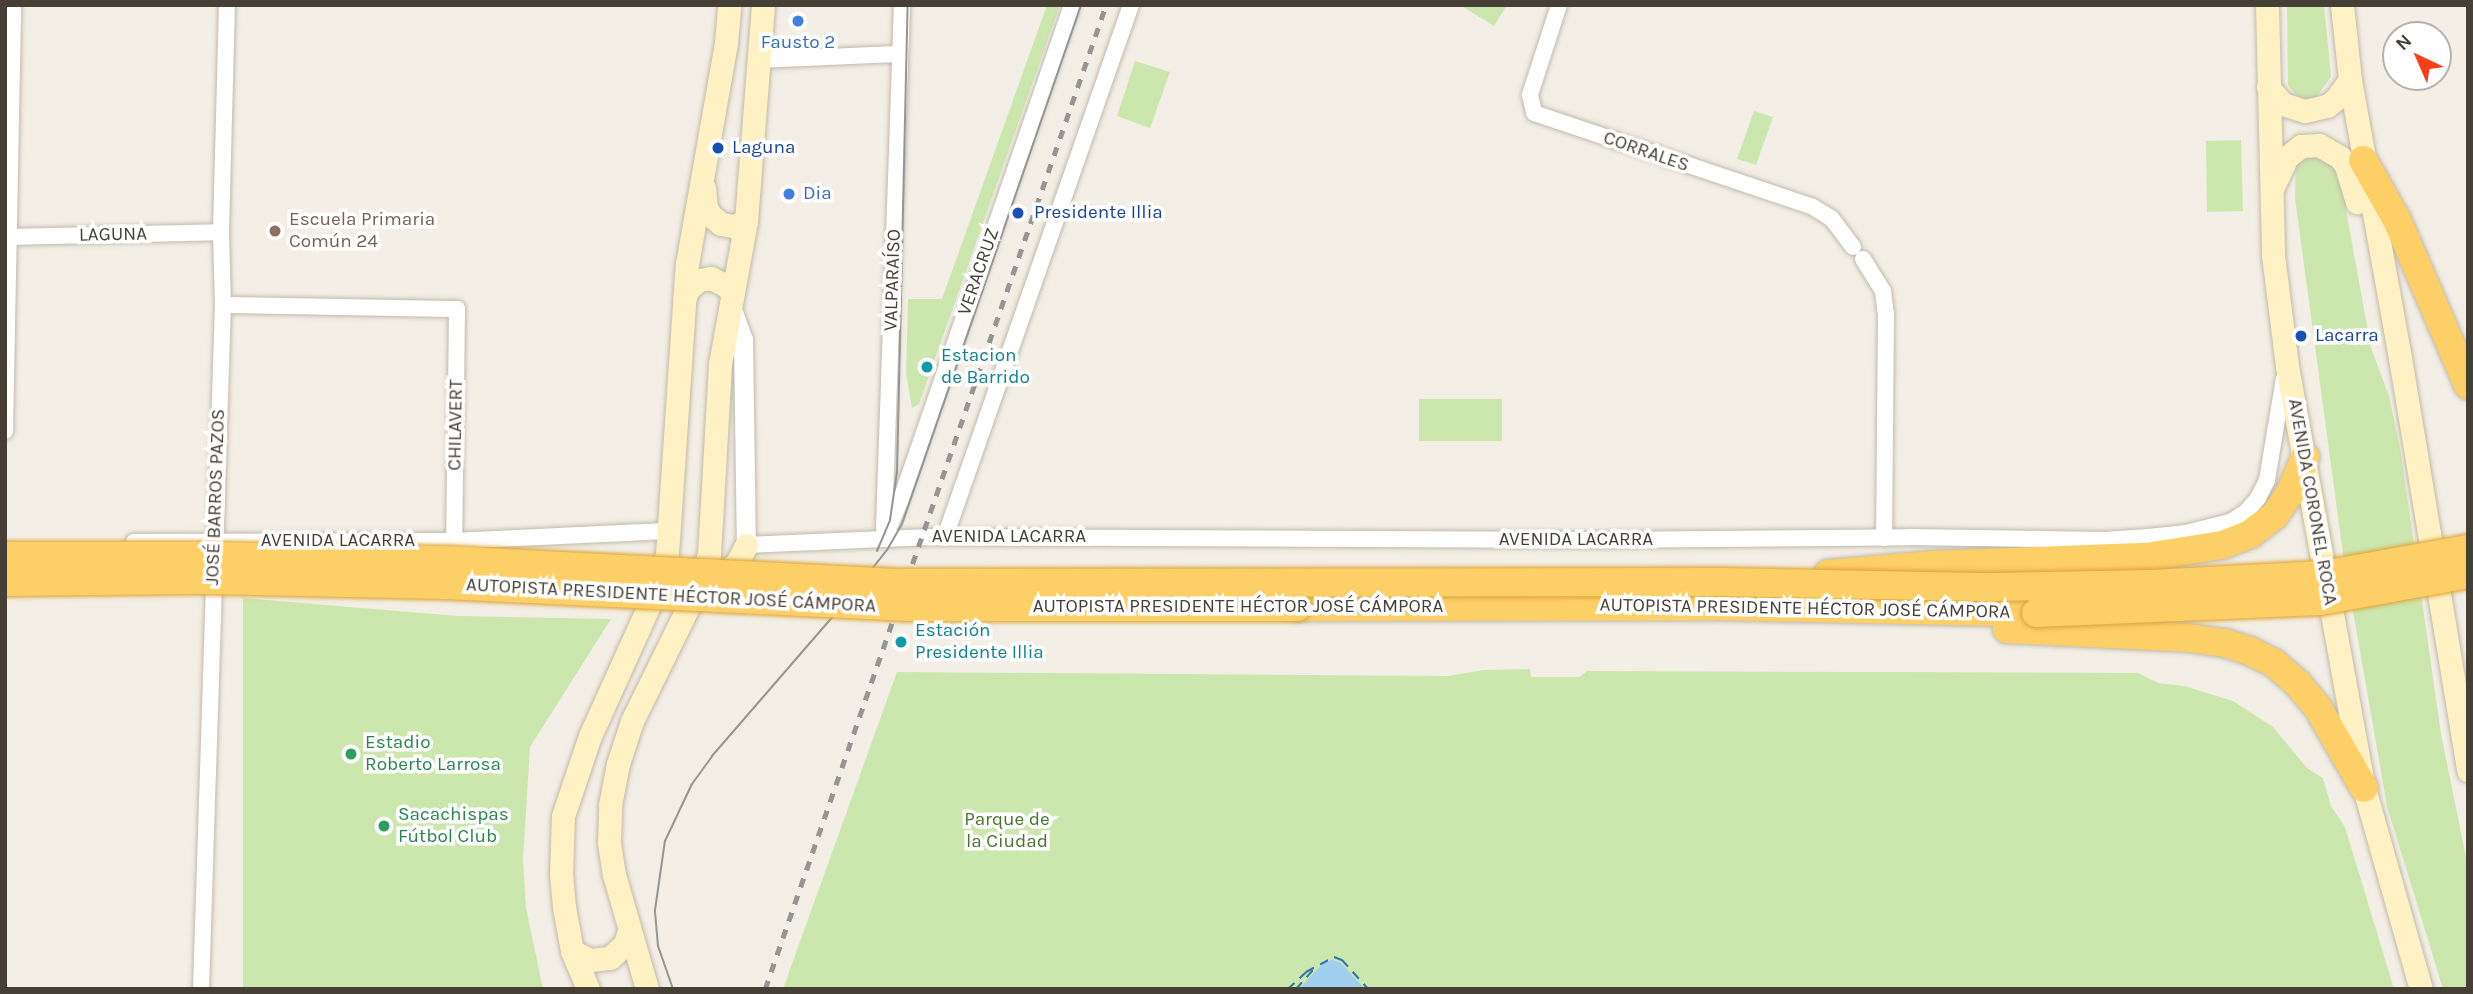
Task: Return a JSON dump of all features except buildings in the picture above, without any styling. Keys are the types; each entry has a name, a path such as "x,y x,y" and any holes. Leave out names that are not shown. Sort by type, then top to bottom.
{"highway":[{"path":"2363,160 2397,220 2468,386"},
{"path":"1719,594 1933,565 2146,557 2222,545 2250,534 2275,515 2290,493 2305,457"},
{"name":"AUTOPISTA PRESIDENTE HÉCTOR JOSÉ CÁMPORA","path":"5,582 208,580 444,585 909,607 1719,594 2250,580 2337,573 2468,549"},
{"name":"AUTOPISTA PRESIDENTE HÉCTOR JOSÉ CÁMPORA","path":"5,556 445,560 906,583 1719,594 2036,613 2260,605 2366,594 2468,574"},
{"path":"1719,594 1807,619 2141,636 2225,643 2274,663 2298,684 2318,708 2364,788"}],"main road":[{"path":"588,989 572,951 561,875 563,816 568,796 615,676 656,590 670,531 684,299 691,236 726,43 729,5"},
{"path":"647,989 629,930 609,842 612,791 632,721 705,571 712,537 716,408 731,299 746,221 763,5"},
{"name":"AVENIDA CORONEL ROCA","path":"2267,5 2269,196 2273,255 2287,366 2364,788 2421,989"},
{"path":"2342,5 2350,80 2363,160 2400,358 2468,770"},
{"path":"2268,87 2283,104 2305,111 2327,106 2336,99 2350,80"},
{"path":"2269,196 2280,167 2294,151 2310,144 2319,145 2340,157 2354,188 2382,331 2388,344 2400,358"},
{"path":"703,174 706,207 710,215 721,224 734,226 746,221"},
{"path":"684,299 689,288 699,280 711,278 727,286 731,299"},
{"path":"697,589 721,577 737,564 746,545"},
{"path":"572,951 590,960 605,960 622,948 629,930"}],"street":[{"path":"5,431 13,5"},
{"name":"JOSÉ BARROS PAZOS","path":"201,989 223,305 221,232 226,5"},
{"name":"VALPARAÍSO","path":"884,539 901,13 908,5"},
{"name":"VERACRUZ","path":"884,539 901,499 1072,5"},
{"path":"945,537 1131,5"},
{"name":"CORRALES","path":"1559,5 1530,95 1534,113 1813,207 1832,219 1883,291 1886,314 1884,538"},
{"path":"760,60 900,54"},
{"name":"LAGUNA","path":"8,237 221,232"},
{"path":"731,299 743,339 746,545"},
{"name":"CHILAVERT","path":"223,305 457,309 454,541"},
{"name":"AVENIDA LACARRA","path":"746,545 945,537 2105,540 2186,533 2230,522 2252,505 2267,480 2287,366"},
{"name":"AVENIDA LACARRA","path":"5,543 454,541 670,531"}],"green space":[{"path":"1047,5 1060,5 919,404 912,408 906,373 908,299 942,299"},
{"path":"1460,5 1507,5 1494,26"},
{"path":"2287,5 2324,5 2331,77 2315,99 2300,100 2288,85"},
{"path":"1135,61 1170,72 1150,128 1117,116"},
{"path":"1754,111 1773,117 1756,165 1737,159"},
{"path":"2241,140 2243,211 2207,212 2206,141"},
{"path":"2303,152 2345,166 2346,210 2371,348 2389,396 2401,454 2441,734 2468,867 2468,989 2443,989 2387,806 2343,554 2295,198 2296,161"},
{"path":"1419,399 1502,399 1502,441 1419,441"},
{"name":"Sacachispas Fútbol Club","path":"243,598 458,616 611,619 530,747 523,859 526,908 543,989 243,989"},
{"name":"Parque de la Ciudad","path":"1530,669 1531,677 1580,677 1587,671 2138,673 2158,683 2184,686 2233,701 2273,727 2307,768 2323,778 2331,806 2345,827 2394,989 783,989 897,672 1448,676 1484,670"}],"water":[{"path":"1332,960 1340,962 1365,989 1299,989 1323,963"}],"ferry route":[{"path":"1288,989 1306,972 1334,957 1342,960 1368,989"},
{"path":"1296,989 1316,967"}],"tram line":[{"path":"877,551 890,520 897,472 908,5"},
{"path":"673,989 658,946 655,910 665,841 692,784 712,756 848,599 887,550 902,524 1081,5"}],"railway":[{"path":"765,989 1106,5"}],"place":[{"name":"Fausto 2","path":"798,21"},
{"name":"Laguna","path":"718,148"},
{"name":"Dia","path":"789,194"},
{"name":"Presidente Illia","path":"1018,213"},
{"name":"Escuela Primaria Común 24","path":"275,231"},
{"name":"Lacarra","path":"2301,336"},
{"name":"Estacion de Barrido","path":"927,367"},
{"name":"Estación Presidente Illia","path":"901,642"},
{"name":"Estadio Roberto Larrosa","path":"351,754"},
{"name":"Sacachispas Fútbol Club","path":"384,826"}]}
